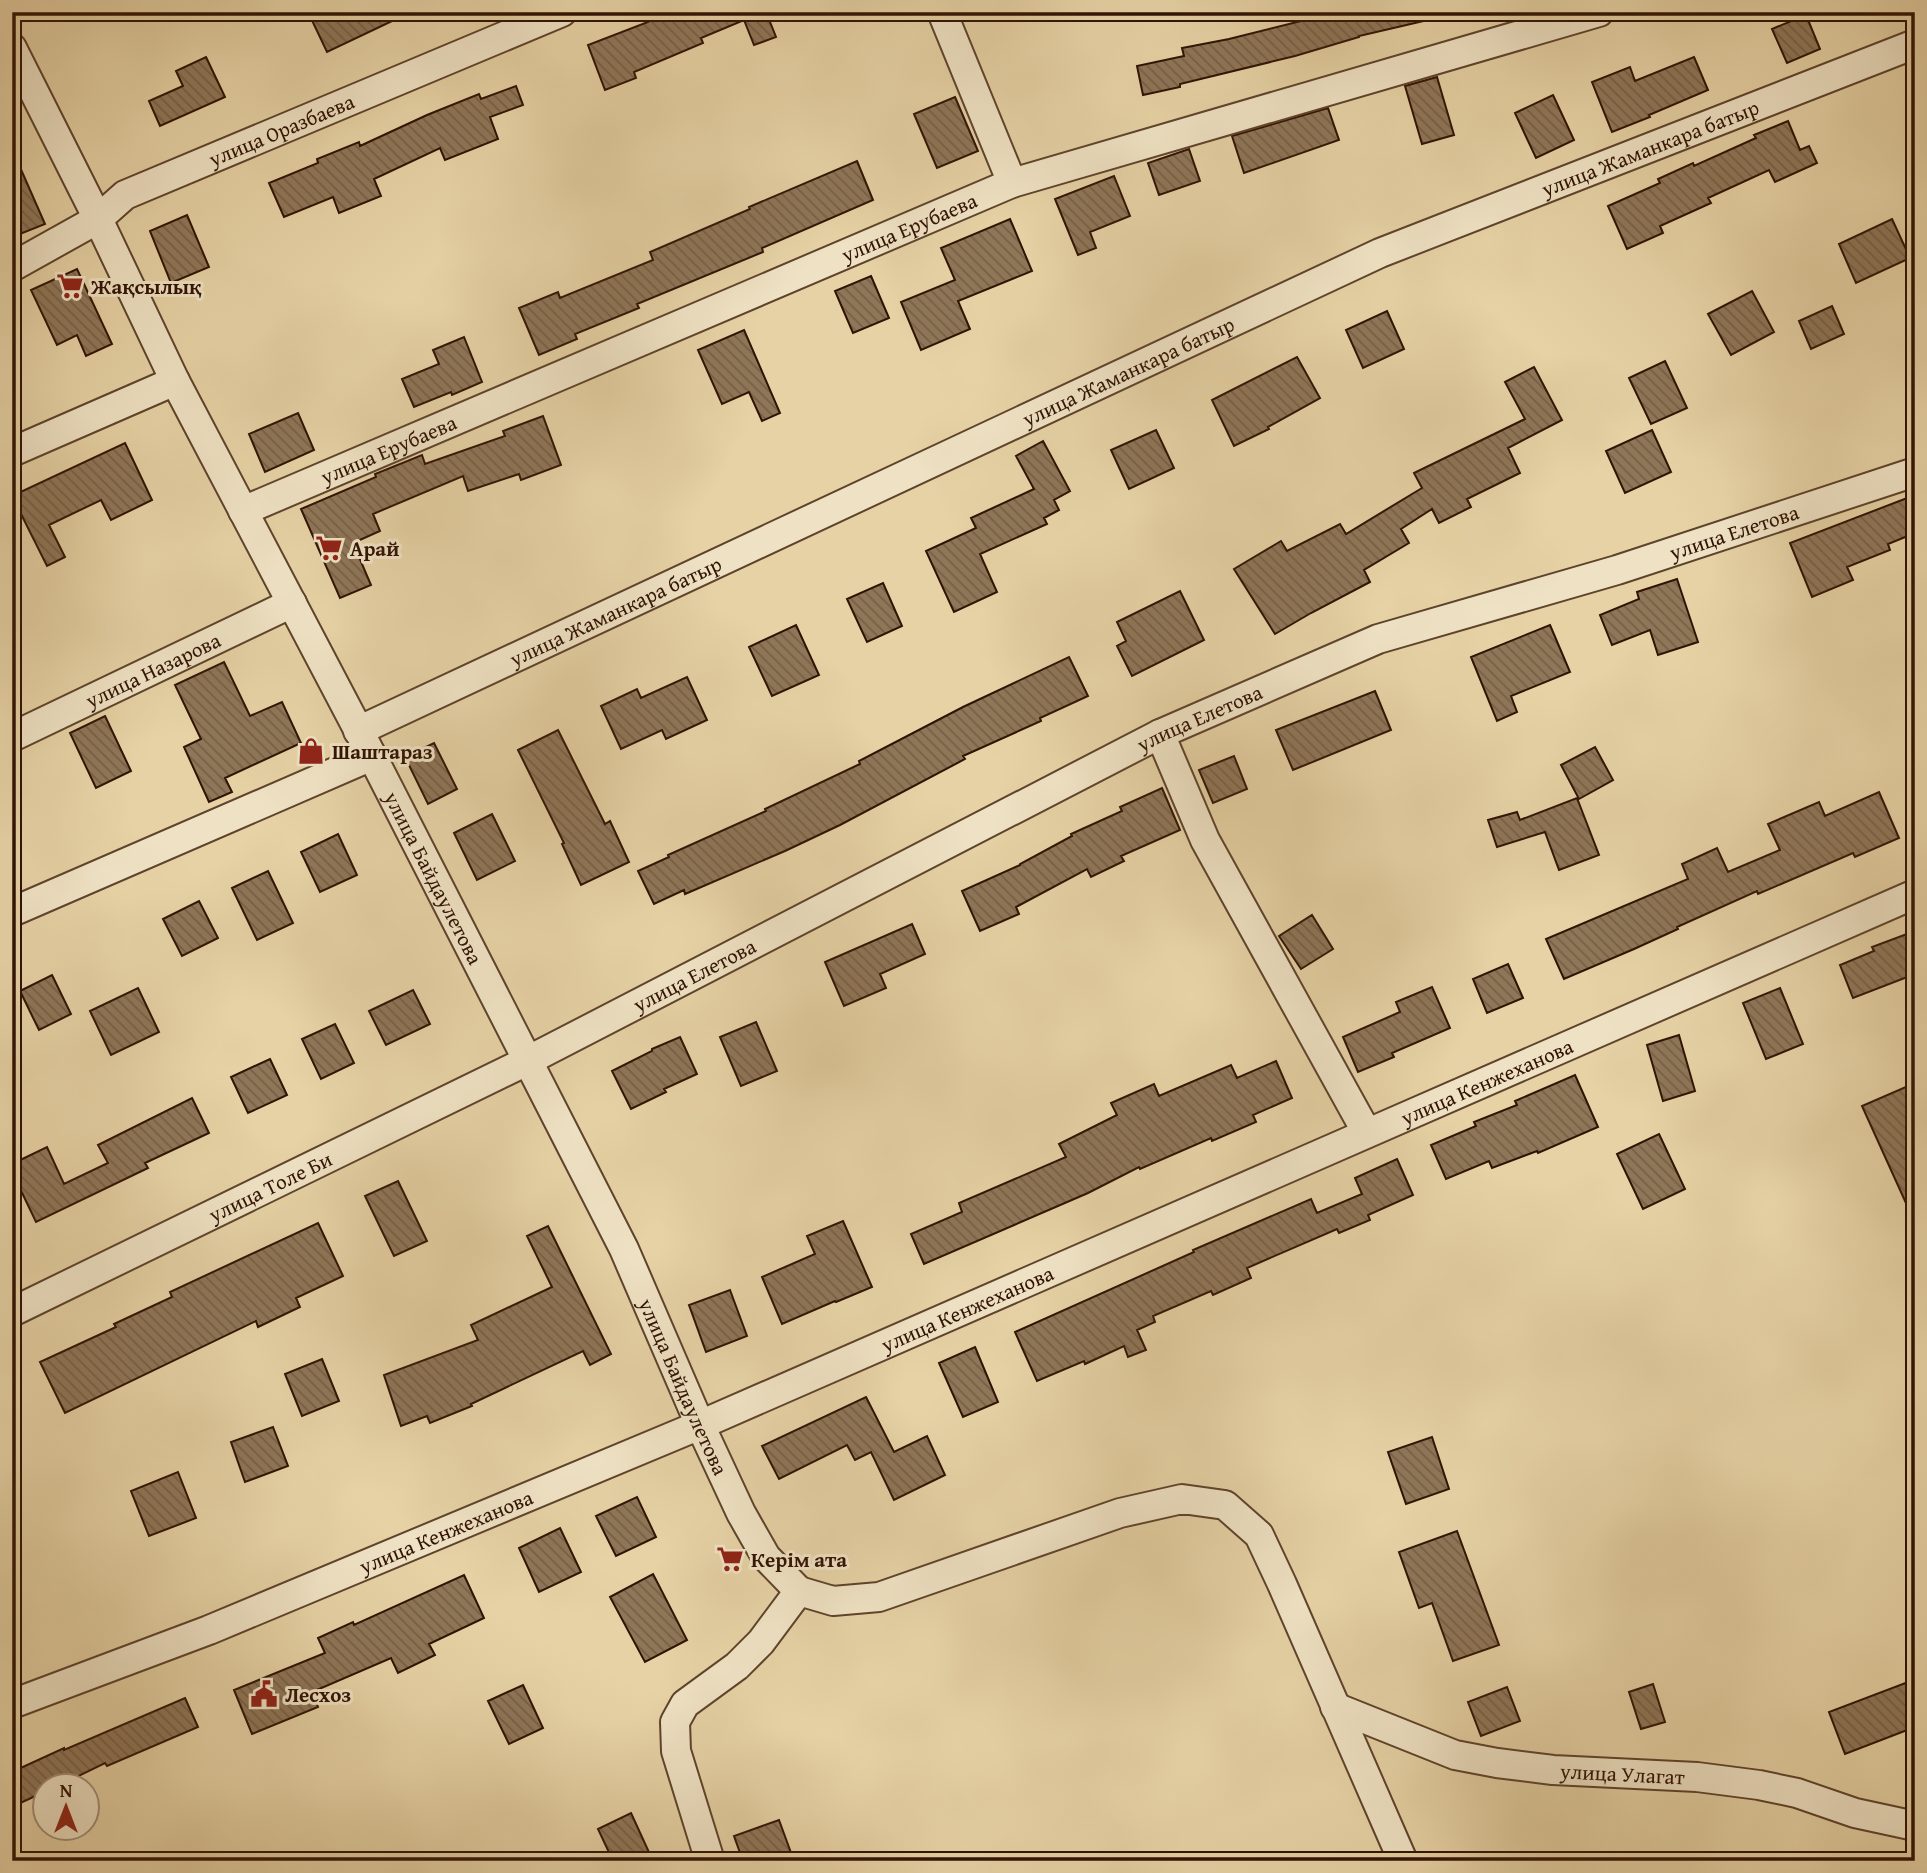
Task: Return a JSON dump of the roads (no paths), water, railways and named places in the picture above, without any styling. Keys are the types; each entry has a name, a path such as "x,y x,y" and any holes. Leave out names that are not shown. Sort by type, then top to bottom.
{"street":[{"name":"улица Оразбаева","path":"12,268 98,219 125,195 562,12"},
{"path":"942,12 1012,183"},
{"name":"улица Ерубаева","path":"243,511 1012,183 1600,12"},
{"name":"улица Жаманкара батыр","path":"358,731 1380,253 1915,44"},
{"name":"улица Байдаулетова","path":"14,56 98,219 175,381 372,756 624,1250 741,1513 766,1556 799,1591"},
{"path":"12,452 175,381"},
{"name":"улица Елетова","path":"527,1061 1160,734 1378,639 1617,570 1915,472"},
{"name":"улица Назарова","path":"12,737 292,603"},
{"path":"1160,734 1205,840 1367,1133"},
{"path":"12,912 372,756"},
{"name":"улица Кенжеханова","path":"12,1704 209,1630 700,1425 1915,894"},
{"name":"улица Толе Би","path":"12,1312 527,1061"},
{"path":"710,1861 676,1751 675,1722 685,1704 737,1666 761,1642 799,1591 833,1601 879,1597 1119,1513 1182,1499 1225,1506 1259,1535 1403,1861"},
{"name":"улица Улагат","path":"1335,1707 1455,1755 1553,1770 1697,1777 1759,1785 1797,1793 1855,1813 1915,1826"}],"place":[{"name":"Жақсылық","path":"70,286"},
{"name":"Арай","path":"329,548"},
{"name":"Шаштараз","path":"311,751"},
{"name":"Керім ата","path":"730,1559"},
{"name":"Лесхоз","path":"264,1694"}]}
